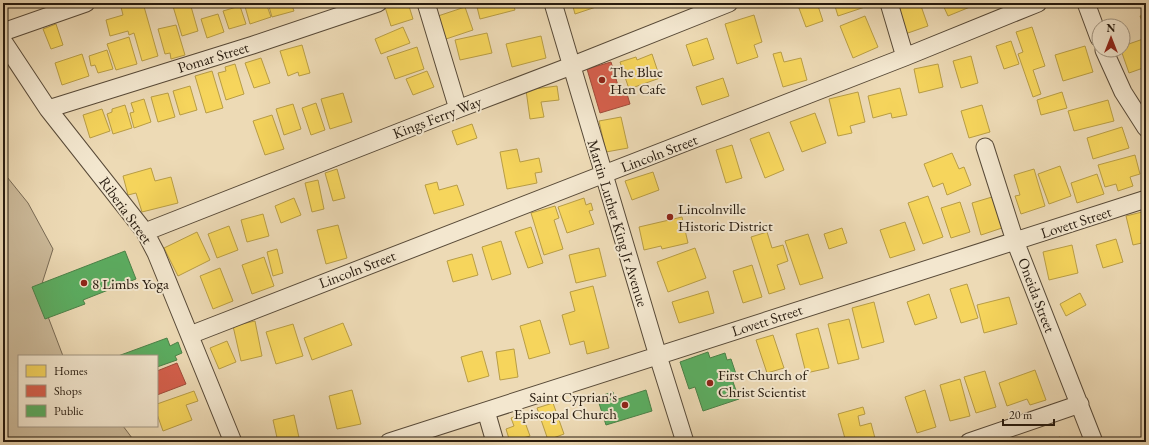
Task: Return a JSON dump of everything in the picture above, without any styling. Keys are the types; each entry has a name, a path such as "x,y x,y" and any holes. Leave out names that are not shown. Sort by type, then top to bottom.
{"street":[{"path":"3,32 86,3"},
{"name":"Pomar Street","path":"48,109 253,45 378,3"},
{"path":"426,3 458,109"},
{"name":"Martin Luther King Jr Avenue","path":"553,3 685,442"},
{"name":"Kings Ferry Way","path":"145,232 458,109 572,66 729,3"},
{"path":"889,3 905,57"},
{"name":"Lincoln Street","path":"190,334 905,57 1038,3"},
{"path":"1086,3 1092,18"},
{"name":"Riberia Street","path":"3,41 48,109 145,232 156,253 190,334 233,442"},
{"path":"1108,58 1124,92 1146,128"},
{"name":"Oneida Street","path":"985,147 1015,241 1094,442"},
{"name":"Lovett Street","path":"389,442 1146,199"},
{"path":"968,442 1080,404"},
{"path":"486,411 495,442"}],"shaded area":[{"path":"3,172 28,203 53,249 39,293 63,355 18,355 18,427 124,427 135,442 3,442"}],"building: Homes":[{"path":"120,3 143,3 158,56 142,61 134,33 129,35 128,31 110,36 106,20 123,15"},
{"path":"172,3 190,3 198,31 182,36"},
{"path":"244,3 266,3 271,17 250,24"},
{"path":"268,3 291,3 294,11 272,17"},
{"path":"398,3 408,3 413,19 391,26 385,7"},
{"path":"476,3 513,3 515,10 480,19"},
{"path":"572,3 608,3 575,14"},
{"path":"797,3 817,3 823,21 806,27"},
{"path":"834,3 867,3 868,6 838,16"},
{"path":"920,3 928,26 905,34 895,4"},
{"path":"942,3 968,3 970,7 948,16"},
{"path":"240,6 246,24 229,29 223,11"},
{"path":"465,7 473,30 446,39 438,16"},
{"path":"218,14 224,32 207,38 201,19"},
{"path":"1146,14 1146,31 1140,16"},
{"path":"754,15 762,42 754,45 758,57 737,64 725,24"},
{"path":"865,16 878,47 853,58 840,26"},
{"path":"56,24 63,45 51,49 43,29"},
{"path":"176,25 185,55 171,59 170,53 165,54 158,29"},
{"path":"403,27 410,43 381,54 375,39"},
{"path":"1032,27 1045,66 1033,70 1041,94 1033,97 1018,54 1023,52 1016,32"},
{"path":"487,33 492,53 460,60 455,40"},
{"path":"541,36 546,58 512,67 506,44"},
{"path":"129,37 137,64 116,70 107,44"},
{"path":"707,38 714,59 693,66 686,45"},
{"path":"1146,38 1146,47 1143,48 1146,55 1146,67 1129,73 1124,58 1131,58 1131,43"},
{"path":"1011,41 1019,64 1004,69 996,46"},
{"path":"302,45 310,73 299,76 298,72 288,76 280,51"},
{"path":"1085,46 1093,72 1063,81 1055,55"},
{"path":"417,47 424,69 395,79 387,57"},
{"path":"107,50 113,69 98,73 95,65 91,66 89,56"},
{"path":"781,52 784,62 801,58 807,80 783,87 773,54"},
{"path":"82,54 89,76 62,85 55,63"},
{"path":"652,54 660,78 629,89 620,62 636,57 637,60"},
{"path":"971,56 978,83 961,88 953,61"},
{"path":"261,58 270,83 254,88 245,63"},
{"path":"235,64 244,94 226,100 218,73 226,71 225,67"},
{"path":"938,64 943,87 919,93 914,69"},
{"path":"212,71 223,108 206,113 195,76"},
{"path":"427,71 434,87 413,95 406,79"},
{"path":"723,78 729,96 702,105 696,87"},
{"path":"190,86 197,110 180,115 173,91"},
{"path":"557,86 559,100 541,102 544,117 530,119 526,90"},
{"path":"900,88 907,115 892,118 891,113 873,118 868,96"},
{"path":"858,92 865,122 850,126 852,133 838,136 829,99"},
{"path":"1062,92 1067,108 1041,115 1037,100"},
{"path":"168,93 175,117 158,122 151,97"},
{"path":"343,93 352,122 330,129 321,99"},
{"path":"144,99 151,122 134,128 130,113 134,112 131,103"},
{"path":"1108,100 1114,121 1074,131 1068,111"},
{"path":"316,103 325,130 311,135 302,108"},
{"path":"293,104 301,129 284,135 276,109"},
{"path":"125,105 132,128 113,134 107,114 112,112 112,109"},
{"path":"982,105 990,132 969,138 961,111"},
{"path":"102,109 110,131 90,138 83,115"},
{"path":"815,113 826,143 802,152 790,122"},
{"path":"272,115 284,149 265,155 253,121"},
{"path":"621,117 628,148 606,152 599,121"},
{"path":"472,124 477,138 457,145 452,131"},
{"path":"1122,127 1129,148 1093,159 1087,138"},
{"path":"769,132 784,170 765,178 750,139"},
{"path":"732,145 742,178 726,183 716,150"},
{"path":"517,149 520,162 539,158 542,172 535,173 537,183 507,189 500,152"},
{"path":"952,153 959,169 964,167 971,185 947,195 943,183 933,187 924,164"},
{"path":"1135,155 1140,174 1130,177 1133,186 1118,191 1116,184 1105,187 1098,165"},
{"path":"1060,166 1071,196 1049,204 1038,174"},
{"path":"151,168 155,181 171,177 178,203 142,212 136,193 128,195 123,176"},
{"path":"337,169 345,198 333,201 325,173"},
{"path":"1034,169 1045,206 1021,214 1015,196 1020,195 1014,175"},
{"path":"653,172 659,190 632,200 625,181"},
{"path":"1097,174 1104,194 1077,203 1071,183"},
{"path":"318,180 324,209 312,212 305,183"},
{"path":"437,182 439,190 457,185 464,205 434,214 425,185"},
{"path":"928,196 943,237 923,244 908,203"},
{"path":"992,197 1002,228 981,235 972,203"},
{"path":"294,198 301,215 281,223 275,206"},
{"path":"584,198 586,205 591,203 593,210 589,211 594,224 567,233 558,207"},
{"path":"960,202 970,232 951,238 941,208"},
{"path":"555,206 559,218 554,220 563,249 544,255 531,213"},
{"path":"1146,211 1146,242 1133,245 1126,216"},
{"path":"263,214 269,236 247,242 241,220"},
{"path":"682,217 688,243 662,249 661,246 644,250 639,227"},
{"path":"905,222 915,250 890,258 880,230"},
{"path":"338,225 347,258 326,264 317,230"},
{"path":"229,226 238,250 217,258 208,234"},
{"path":"531,227 543,263 528,268 515,232"},
{"path":"842,228 847,243 829,249 824,234"},
{"path":"197,232 210,260 178,276 164,248"},
{"path":"767,232 772,248 783,245 788,261 777,265 785,289 769,294 751,237"},
{"path":"808,234 823,278 800,285 785,241"},
{"path":"1116,239 1123,262 1103,268 1096,245"},
{"path":"501,241 511,274 492,280 482,247"},
{"path":"1072,245 1078,273 1049,280 1043,252"},
{"path":"599,248 606,276 576,283 569,255"},
{"path":"695,248 706,278 668,292 657,262"},
{"path":"277,249 283,273 273,276 267,252"},
{"path":"472,254 478,275 453,282 447,261"},
{"path":"264,257 274,286 252,294 242,265"},
{"path":"752,265 762,297 743,303 733,271"},
{"path":"220,268 233,301 213,309 200,276"},
{"path":"967,284 978,318 961,323 950,289"},
{"path":"593,286 609,348 587,354 584,341 570,345 562,315 575,311 570,292"},
{"path":"708,291 714,313 679,323 672,302"},
{"path":"1080,293 1086,305 1066,316 1060,304"},
{"path":"929,294 937,318 915,325 907,302"},
{"path":"1009,297 1017,324 984,333 977,305"},
{"path":"874,302 884,342 862,348 852,308"},
{"path":"849,319 859,359 838,364 828,324"},
{"path":"540,320 550,353 529,359 520,326"},
{"path":"255,321 262,356 241,361 233,326"},
{"path":"343,323 352,345 312,360 304,338"},
{"path":"293,324 303,356 276,364 266,332"},
{"path":"818,328 829,368 806,373 796,334"},
{"path":"773,335 784,368 767,373 756,340"},
{"path":"227,341 236,362 219,369 210,348"},
{"path":"514,349 518,377 500,380 496,352"},
{"path":"482,351 489,376 468,382 461,357"},
{"path":"1035,370 1046,400 1030,405 1027,399 1007,406 999,383"},
{"path":"985,371 996,407 976,413 964,377"},
{"path":"960,379 970,416 950,421 940,385"},
{"path":"352,390 361,424 337,429 329,396"},
{"path":"925,390 936,427 917,433 905,397"},
{"path":"194,391 198,401 186,405 192,420 163,431 158,417 158,404"},
{"path":"553,403 564,434 548,440 537,408"},
{"path":"863,407 865,414 858,416 860,426 871,423 876,442 846,442 838,414"},
{"path":"522,414 530,436 510,442 506,429 514,426 511,418"},
{"path":"294,415 300,442 278,442 273,420"},
{"path":"1060,437 1062,442 1045,442"}],"building: Shops":[{"path":"611,62 619,89 625,87 630,104 600,113 587,69"},
{"path":"177,363 186,384 158,395 158,371"}],"building: Public":[{"name":"8 Limbs Yoga","path":"125,251 136,279 83,300 85,304 45,319 32,287"},
{"path":"167,338 170,346 178,342 182,353 175,356 177,360 158,367 158,355 121,355"},
{"name":"First Church of Christ Scientist","path":"708,352 710,358 725,353 727,360 731,359 737,377 732,379 739,399 703,411 695,387 689,389 680,362"},
{"name":"Saint Cyprian's Episcopal Church","path":"646,390 652,411 606,425 597,397 613,392 615,400"}],"place":[{"name":"The Blue Hen Cafe","path":"602,80"},
{"name":"Lincolnville Historic District","path":"670,217"},
{"name":"8 Limbs Yoga","path":"84,283"},
{"name":"First Church of Christ Scientist","path":"710,383"},
{"name":"Saint Cyprian's Episcopal Church","path":"625,405"}]}
